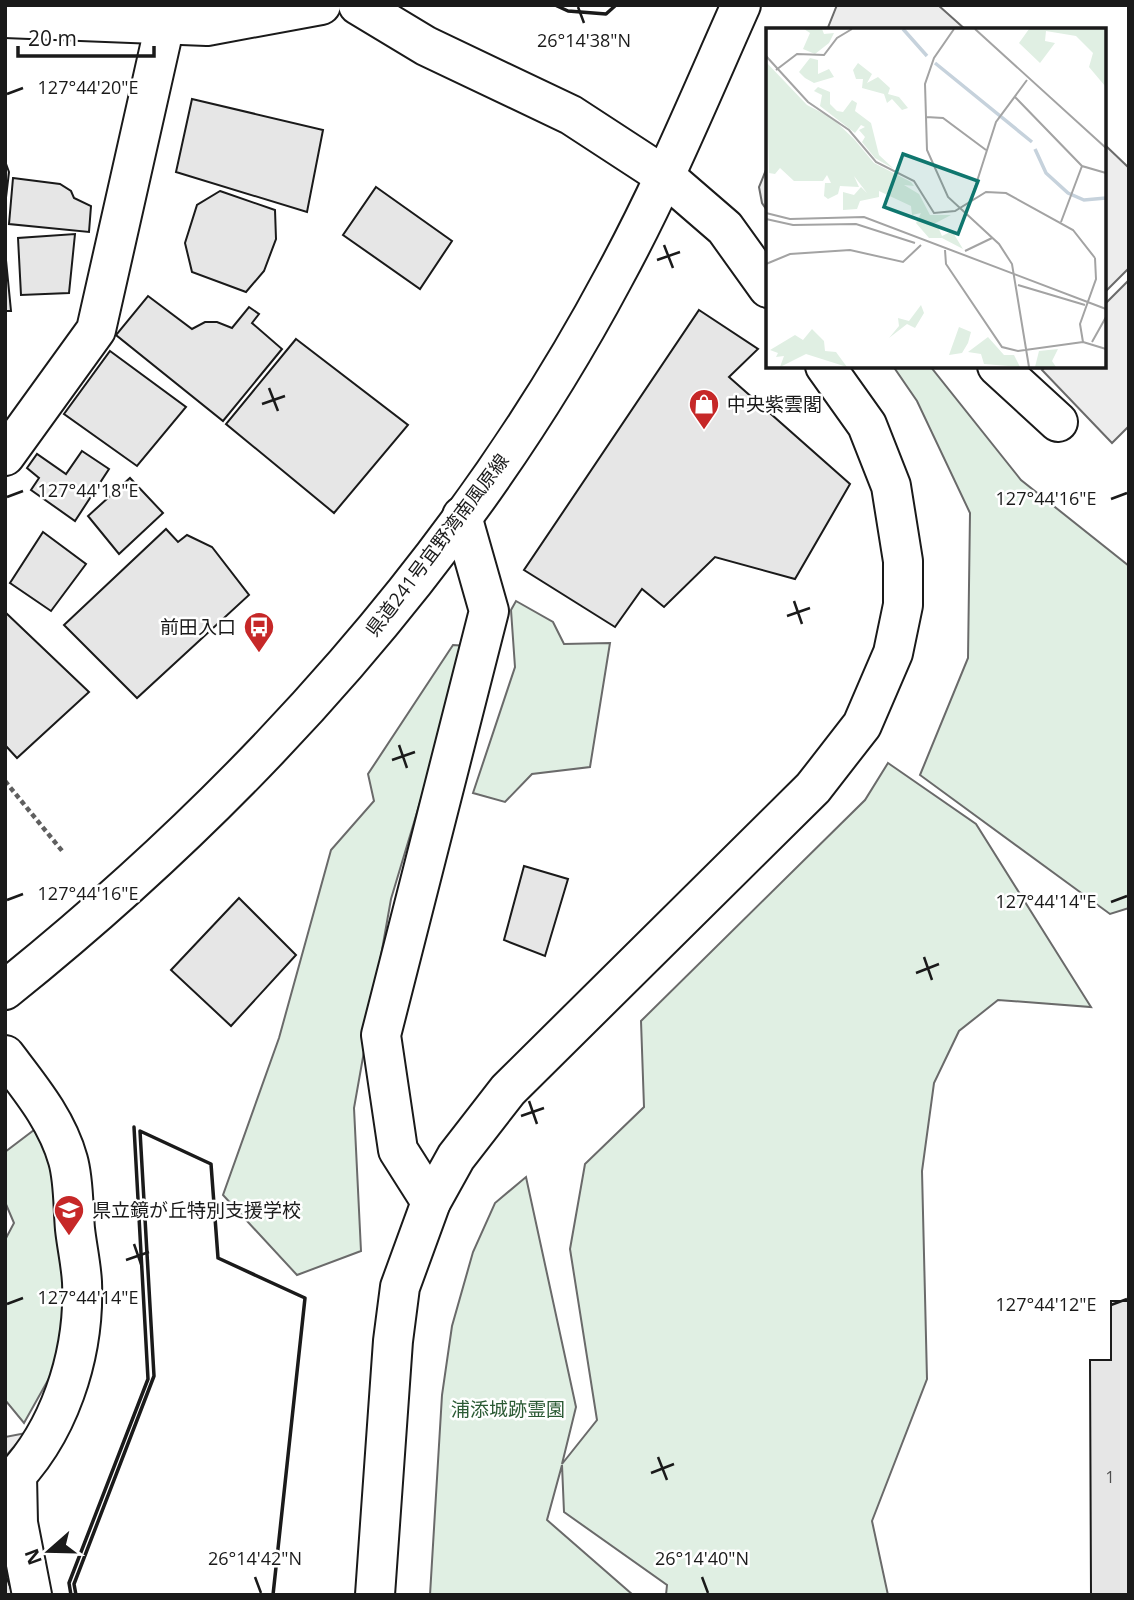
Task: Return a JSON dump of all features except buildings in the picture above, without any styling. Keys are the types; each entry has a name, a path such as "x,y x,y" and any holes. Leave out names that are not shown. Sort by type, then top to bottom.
{"street":[{"path":"165,24 199,18 226,5"},
{"path":"5,18 165,24 232,23 321,5"},
{"name":"県道241号宜野湾南風原線","path":"5,990 109,905 243,777 360,648 462,516 557,376 613,280 666,177 741,5"},
{"path":"353,7 426,46 571,115 666,177 725,229 762,268"},
{"path":"5,456 96,330 165,24"},
{"path":"375,1595 393,1341 400,1287 431,1202 478,1125 508,1090 813,788 862,724 892,653 903,605 903,561 897,510 884,460 867,425 826,368"},
{"path":"999,368 1058,422"},
{"path":"431,1202 398,1150 381,1035 489,611 462,516"},
{"path":"5,1055 50,1116 69,1161 82,1282 79,1328 71,1376 53,1420 11,1481 32,1595"}],"path":[{"path":"5,781 63,852"}],"green space":[{"path":"894,368 932,368 1021,480 1129,566 1129,908 1110,914 920,775 968,658 970,513 917,401"},
{"path":"516,601 553,622 564,644 610,643 590,767 532,774 505,802 473,793 515,667 511,610"},
{"path":"453,645 467,646 391,899 354,1108 361,1251 297,1275 223,1195 279,1038 331,850 374,801 368,774"},
{"name":"浦添城跡霊園","path":"888,763 976,824 1091,1007 998,1000 959,1031 934,1083 922,1171 927,1379 872,1521 888,1595 666,1595 667,1585 564,1512 562,1465 547,1520 633,1595 430,1595 442,1395 452,1326 473,1252 495,1203 526,1177 576,1407 562,1464 597,1420 570,1249 585,1164 644,1107 641,1021 865,800"},
{"path":"34,1130 53,1163 65,1233 61,1357 24,1423 5,1400 5,1240 14,1223 5,1202 5,1152"}],"shaded area":[{"path":"837,5 938,5 964,28 828,28"},
{"path":"1106,146 1129,168 1129,268 1106,291"},
{"path":"766,170 766,209 762,203 759,187"},
{"path":"1129,280 1129,426 1112,443 1042,370 1106,368 1106,303"},
{"path":"26,1433 5,1457 5,1437"}],"wall":[{"path":"555,5 568,11 606,14 616,5"},
{"path":"71,1595 69,1583 148,1379 134,1127"},
{"path":"76,1595 74,1584 154,1376 140,1131 211,1164 218,1258 305,1298 273,1595"}],"place":[{"name":"中央紫雲閣","path":"704,431"},
{"name":"前田入口","path":"259,654"},
{"name":"県立鏡が丘特別支援学校","path":"69,1237"}]}
